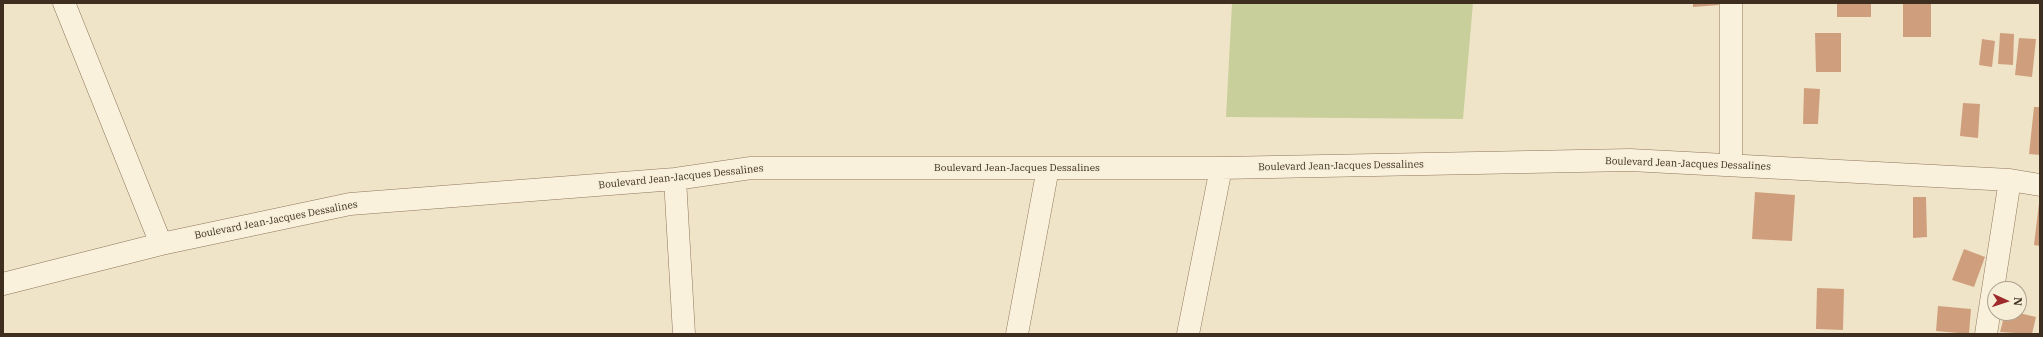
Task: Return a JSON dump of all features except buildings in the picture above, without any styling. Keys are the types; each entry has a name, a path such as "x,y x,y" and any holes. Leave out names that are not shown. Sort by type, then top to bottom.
{"street":[{"path":"64,3 161,244"},
{"path":"1731,3 1731,165"},
{"name":"Boulevard Jean-Jacques Dessalines","path":"3,284 161,244 350,204 675,179 751,168 1221,168 1630,160 2010,180 2040,185"},
{"path":"1018,334 1048,168"},
{"path":"1188,334 1221,168"},
{"path":"675,179 684,334"},
{"path":"1986,334 2010,180"}],"green space":[{"path":"1232,3 1473,3 1463,119 1226,117"}]}
